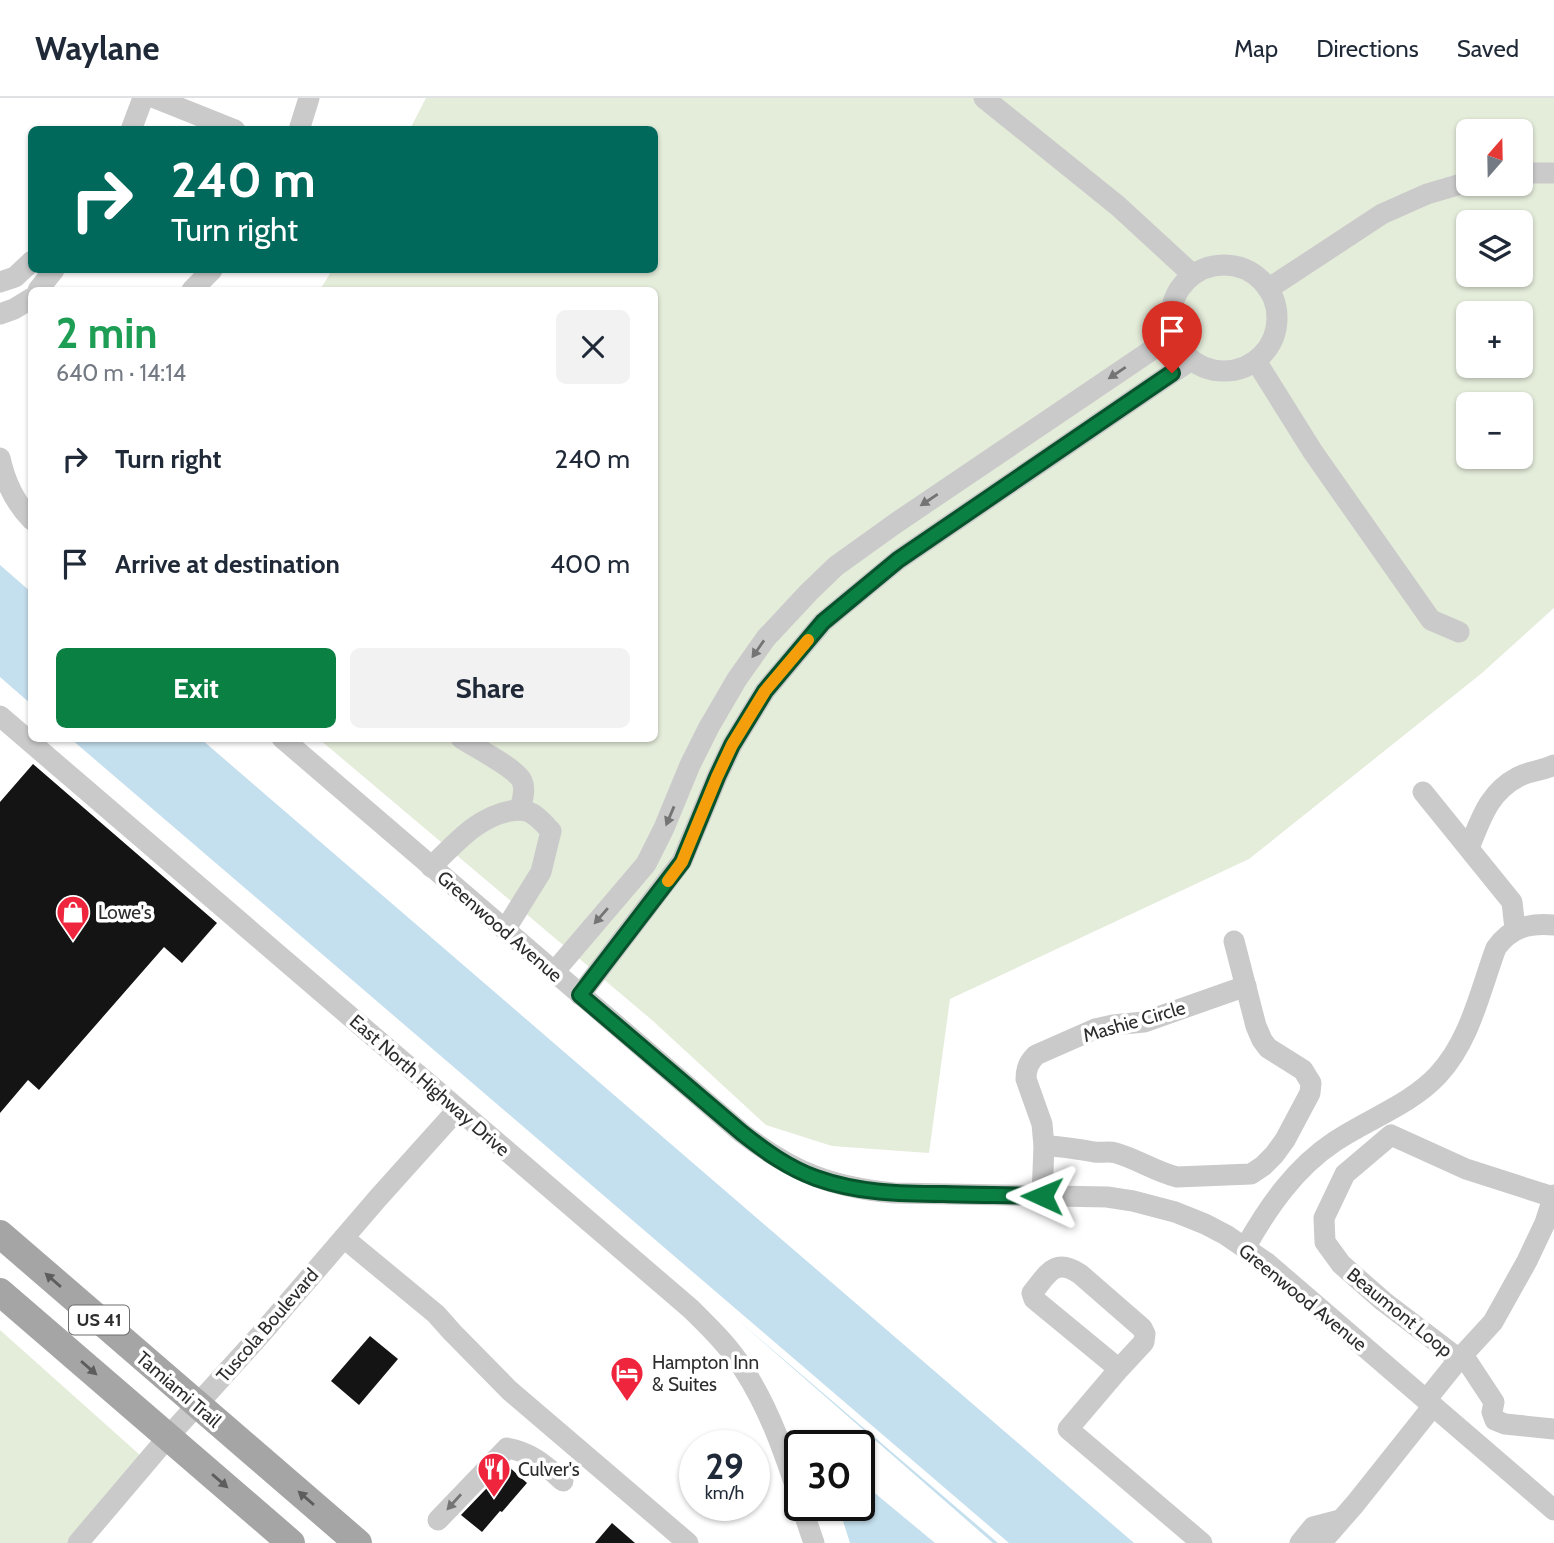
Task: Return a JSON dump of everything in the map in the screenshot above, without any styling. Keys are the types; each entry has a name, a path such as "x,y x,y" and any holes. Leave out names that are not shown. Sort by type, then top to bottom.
{"main road":[{"name":"Tamiami Trail","path":"0,1234 358,1543"},
{"name":"US 41","path":"0,1292 291,1543"}],"street":[{"path":"132,126 143,98"},
{"path":"155,98 225,126"},
{"path":"300,126 309,98"},
{"path":"984,98 1118,206 1193,275"},
{"path":"1533,173 1554,173"},
{"path":"1268,289 1382,214 1427,194 1456,186"},
{"path":"0,282 15,276 28,265"},
{"path":"1217,265 1236,266 1252,273 1268,289 1274,300 1277,317 1275,334 1268,349 1256,361 1240,369 1223,371 1207,368 1191,360 1180,348 1174,335 1170,313 1175,296 1185,281 1200,270 1217,265"},
{"path":"40,287 52,273"},
{"path":"195,287 209,273"},
{"path":"0,314 28,300"},
{"path":"554,972 646,864 690,765 737,679 766,638 809,592 836,566 887,529 1174,335"},
{"path":"580,995 682,862 732,745 765,691 823,622 905,555 1191,360"},
{"path":"1256,361 1313,452 1432,620 1459,632"},
{"path":"1076,400 1094,426"},
{"path":"1033,430 1050,456"},
{"path":"0,458 13,495 28,516"},
{"path":"887,529 905,555"},
{"name":"East North Highway Drive","path":"0,716 28,740"},
{"name":"East North Highway Drive","path":"30,742 691,1309 717,1334 744,1370 784,1450"},
{"name":"Greenwood Avenue","path":"287,742 768,1153 814,1177 863,1190 894,1194 1107,1197 1153,1205 1205,1224 1266,1263 1554,1510"},
{"path":"467,742 510,769 522,781 524,795 520,809"},
{"path":"690,765 717,777"},
{"path":"1469,848 1487,804 1518,776 1554,765"},
{"path":"1423,792 1512,902 1515,929"},
{"path":"431,867 472,828 497,814 520,809 541,820 551,831 541,872 505,930"},
{"path":"1245,1248 1282,1191 1308,1161 1334,1142 1415,1095 1437,1076 1461,1042 1496,948 1502,940 1515,929 1537,924 1554,925"},
{"path":"1044,1146 1113,1152 1177,1177 1251,1174 1264,1166 1285,1140 1310,1093 1311,1083 1304,1070 1268,1048 1262,1040 1234,941"},
{"name":"Mashie Circle","path":"1042,1196 1044,1146 1042,1124 1026,1079 1030,1062 1037,1055 1095,1029 1144,1021 1246,986"},
{"name":"Tuscola Boulevard","path":"78,1543 168,1437 458,1109"},
{"name":"Beaumont Loop","path":"1554,1196 1466,1169 1391,1135 1345,1174 1324,1218 1325,1242 1340,1264 1383,1301 1461,1357 1494,1402 1492,1412 1495,1420 1505,1424 1554,1429"},
{"path":"1285,1140 1308,1161"},
{"path":"1334,1142 1357,1163"},
{"path":"1321,1543 1430,1403 1461,1357 1493,1322 1527,1261 1554,1196"},
{"path":"344,1238 436,1314 509,1390 688,1543"},
{"path":"1119,1369 1034,1299 1032,1293 1049,1272 1057,1267 1070,1267 1142,1328 1145,1334 1144,1342 1068,1429 1202,1543"},
{"path":"438,1520 507,1448 522,1451 563,1481"},
{"path":"1300,1543 1313,1527 1340,1520"},
{"name":"East North Highway Drive","path":"807,1521 814,1543"}],"green space":[{"path":"426,98 1554,98 1554,608 1482,673 1249,859 950,999 929,1153 832,1146 766,1125 653,1021 323,742 658,742 658,287 322,287 330,273 658,273 658,126 412,126"},
{"path":"0,1330 141,1456 68,1543 0,1543"}],"water":[{"path":"0,565 28,589 28,701 0,677"},
{"path":"74,742 204,742 1134,1543 1009,1543"},
{"path":"733,1316 866,1430 864,1430"},
{"path":"875,1438 998,1543 993,1543 875,1440"},
{"path":"875,1493 935,1543 850,1543 843,1521 875,1521"}],"building":[{"name":"Lowe's","path":"33,764 217,923 182,963 164,947 39,1090 28,1080 0,1113 0,802"},
{"path":"370,1336 398,1359 359,1405 331,1381"},
{"name":"Culver's","path":"508,1466 527,1483 482,1532 461,1515"},
{"path":"612,1523 635,1543 595,1543"}],"slow traffic":[{"path":"668,881 682,862 732,745 765,691 808,640"}],"place":[{"name":"Lowe's","path":"73,942"},
{"name":"Hampton Inn & Suites","path":"627,1403"},
{"name":"Culver's","path":"494,1499"}],"route":[{"path":"1042,1196 894,1194 837,1185 814,1177 768,1153 742,1133 580,995 682,862 732,745 765,691 823,622 898,560 1172,373"}]}
